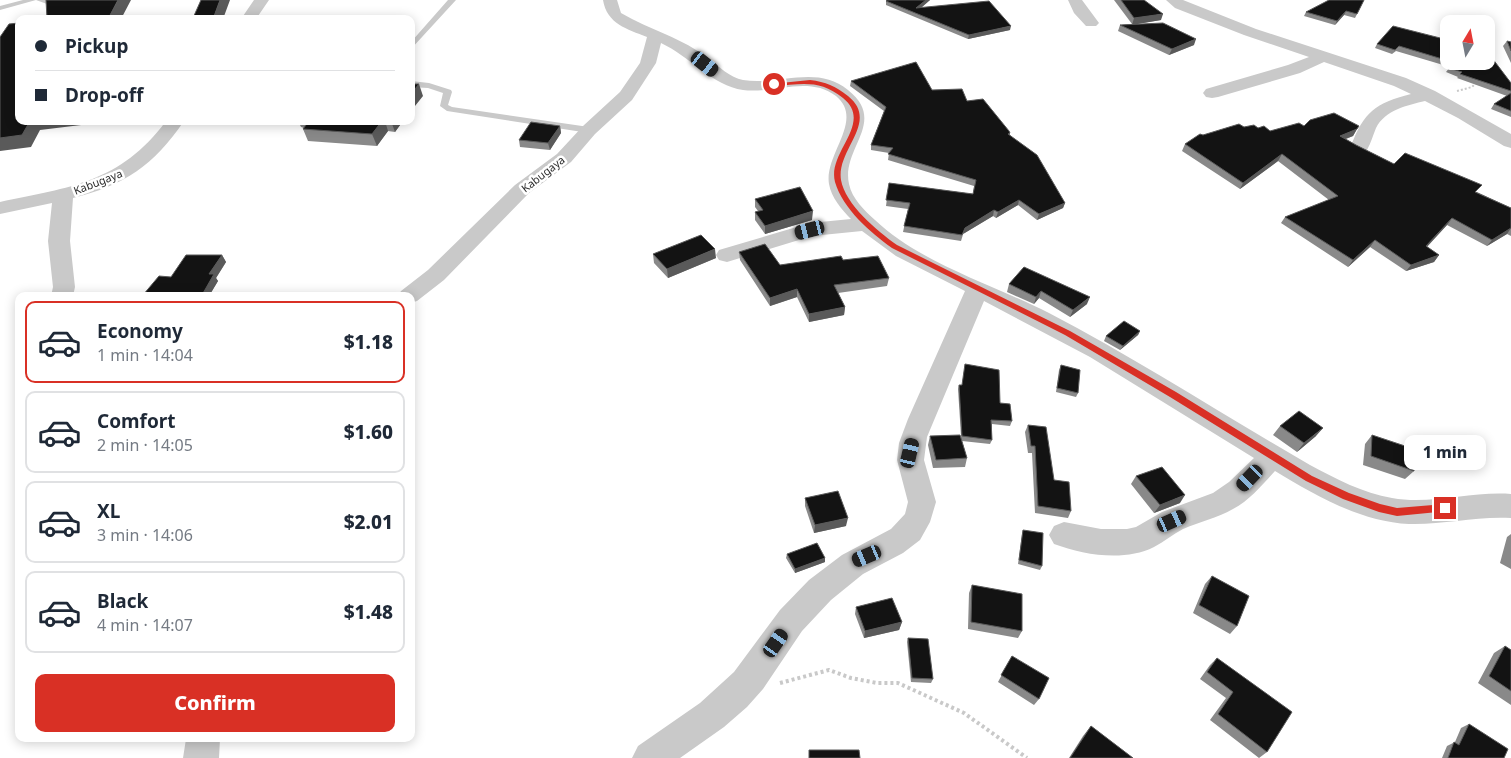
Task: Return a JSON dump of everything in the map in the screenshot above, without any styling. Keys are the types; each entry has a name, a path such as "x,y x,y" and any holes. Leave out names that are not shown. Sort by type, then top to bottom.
{"street":[{"path":"251,15 262,0"},
{"path":"610,0 612,11 616,16 655,37 690,52 723,78 734,83 744,85 823,83 842,93 856,109 857,124 840,161 837,170 838,181 847,202 867,224 894,247 977,289 1022,309 1092,347 1309,478 1346,496 1379,508 1397,512 1492,503 1511,506"},
{"path":"1076,0 1082,13 1091,23"},
{"path":"1173,0 1211,18 1400,82 1429,95 1511,142"},
{"name":"Kabugaya","path":"414,292 436,275 522,189 564,158 589,130 626,96 648,63 655,37"},
{"path":"1212,93 1310,63 1322,56"},
{"path":"1360,146 1369,124 1382,111 1407,100 1429,95"},
{"name":"Kabugaya","path":"0,208 83,190 112,178 134,167 162,139 173,125"},
{"path":"63,194 59,241 63,292"},
{"path":"727,255 810,230 867,224"},
{"path":"650,758 726,705 747,683 787,627 828,582 853,562 882,550 902,538 915,524 922,509 923,498 912,466 910,453 916,430 977,289"},
{"path":"1064,535 1101,542 1127,542 1143,538 1172,521 1223,502 1239,490 1273,456"},
{"path":"201,758 203,742"}],"lane":[{"path":"0,8 32,0"},
{"path":"39,0 47,2 60,0"},
{"path":"415,42 452,0"},
{"path":"415,84 429,86 448,92 444,102 447,108 450,109 589,130"}],"path":[{"path":"1429,95 1465,89 1477,82"},
{"path":"747,683 788,682 829,670 851,678 877,683 898,682 964,713 1027,758"}],"building":[{"path":"46,0 118,0 110,15 47,15"},
{"path":"201,0 220,0 214,15 194,15"},
{"path":"887,0 926,0 916,8 989,1 1011,26 969,35"},
{"path":"1121,0 1144,0 1163,14 1134,18"},
{"path":"1329,0 1364,0 1357,14 1346,11 1337,21 1306,12"},
{"path":"15,23 15,125 28,125 22,135 0,138 0,37 9,24"},
{"path":"1163,23 1196,39 1172,49 1120,25"},
{"path":"1393,26 1440,38 1440,58 1399,46 1395,50 1377,44"},
{"path":"1507,41 1511,42 1511,51"},
{"path":"916,62 932,90 962,89 967,101 983,99 1009,131 1010,133 1008,134 1037,155 1065,203 1039,214 1019,200 998,212 994,210 965,228 962,235 904,226 910,203 886,200 889,183 973,194 976,180 888,154 893,148 871,145 886,107 851,81"},
{"path":"1495,62 1511,83 1511,91 1460,74 1462,72 1456,70 1495,70"},
{"path":"1511,93 1511,111 1494,104"},
{"path":"1334,113 1359,126 1357,129 1340,136 1394,164 1405,153 1482,185 1475,192 1511,208 1511,228 1492,240 1452,218 1426,246 1439,255 1411,265 1375,240 1353,260 1285,217 1338,196 1282,154 1243,183 1185,144 1200,134 1203,135 1239,124 1244,127 1254,125 1258,128 1264,126 1270,131 1299,123 1304,126 1310,120"},
{"path":"531,122 560,126 548,143 519,140"},
{"path":"306,125 379,125 372,134 303,129"},
{"path":"800,187 813,211 765,226 755,212 763,210 755,199"},
{"path":"701,235 715,249 667,269 653,254"},
{"path":"765,244 780,265 841,256 843,260 878,256 889,278 834,285 845,307 809,314 797,289 770,298 739,252"},
{"path":"186,255 222,255 209,274 214,274 204,292 146,292 159,276 171,277"},
{"path":"1024,267 1090,297 1073,310 1041,291 1036,297 1009,284"},
{"path":"1124,321 1140,331 1123,346 1106,336"},
{"path":"965,364 999,370 1000,403 1010,404 1012,421 991,420 992,440 962,436 959,385 962,385"},
{"path":"1061,365 1080,370 1078,393 1057,388"},
{"path":"1299,411 1323,428 1304,443 1280,426"},
{"path":"1028,425 1046,427 1054,480 1069,482 1071,511 1038,506 1035,446 1031,446"},
{"path":"960,435 967,458 936,460 930,436"},
{"path":"1372,435 1414,449 1414,471 1371,456"},
{"path":"1162,467 1185,495 1160,505 1136,476"},
{"path":"838,491 848,518 815,525 805,498"},
{"path":"1023,530 1043,533 1042,566 1019,560"},
{"path":"817,543 825,558 795,569 787,554"},
{"path":"1212,576 1249,596 1237,626 1199,605"},
{"path":"972,585 1022,594 1022,631 971,622"},
{"path":"892,598 902,622 865,631 856,607"},
{"path":"908,638 928,639 933,679 912,678"},
{"path":"1505,646 1511,650 1511,691 1489,676"},
{"path":"1012,656 1049,678 1039,699 1001,675"},
{"path":"1217,658 1292,712 1267,752 1218,714 1233,692 1207,672"},
{"path":"1469,724 1508,749 1504,758 1448,758 1454,742 1459,745"},
{"path":"1091,726 1133,758 1070,758"},
{"path":"809,750 859,750 860,758 809,758"}],"route":[{"path":"774,84 794,82 823,83 833,87 850,100 858,114 857,124 843,151 837,170 840,190 847,202 859,215 879,236 894,247 1068,333 1173,394 1309,478 1346,496 1379,508 1397,512 1445,508"}]}
